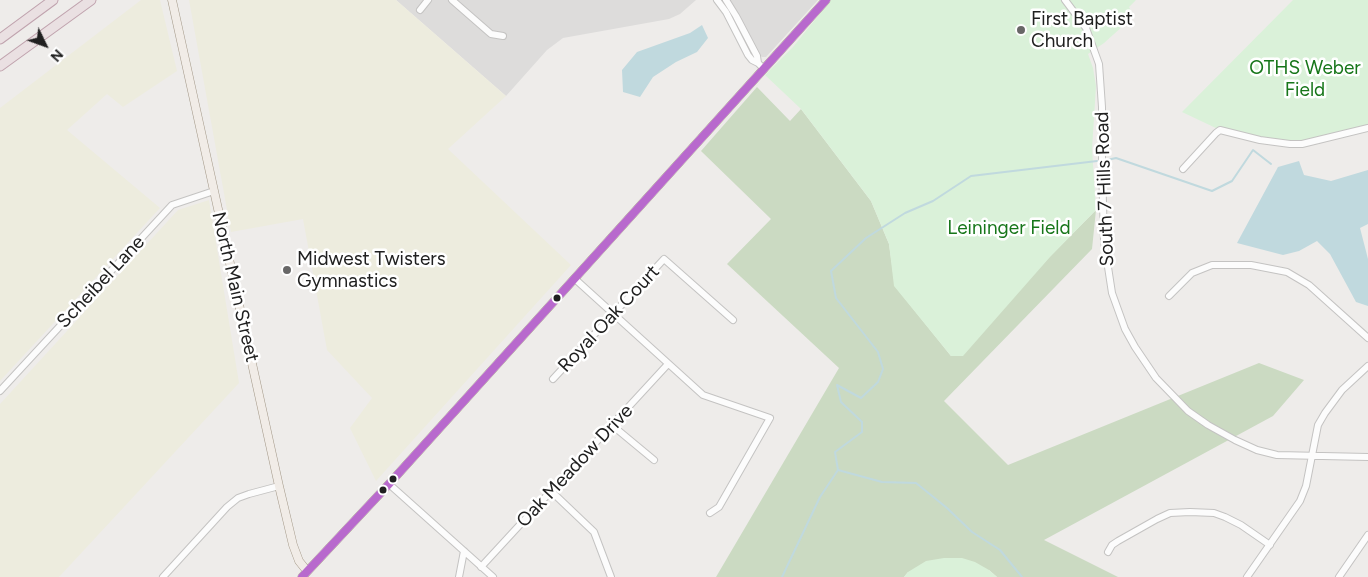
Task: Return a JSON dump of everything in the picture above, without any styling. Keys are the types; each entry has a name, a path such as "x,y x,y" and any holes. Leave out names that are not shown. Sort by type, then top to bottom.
{"highway":[{"path":"0,39 54,0"},
{"path":"0,66 91,0"}],"main road":[{"name":"North Main Street","path":"172,0 279,486 293,545 305,574"},
{"path":"305,574 575,278 761,66 826,0"}],"street":[{"path":"420,10 428,0"},
{"path":"452,0 491,34 503,36"},
{"path":"717,0 726,12 748,55 761,66"},
{"path":"726,0 761,66"},
{"name":"South 7 Hills Road","path":"1065,0 1086,28 1099,64 1102,107 1104,241 1112,293 1125,329 1156,378 1188,411 1208,425 1258,450 1277,455 1368,457"},
{"path":"1183,169 1220,130 1260,140 1290,144 1309,142 1368,128"},
{"name":"Scheibel Lane","path":"0,391 172,205 214,191"},
{"name":"Royal Oak Court","path":"553,379 664,259 733,320"},
{"path":"1169,296 1192,273 1212,265 1251,265 1287,272 1309,285 1368,338"},
{"path":"575,278 703,395 770,418 719,507 710,513"},
{"name":"Oak Meadow Drive","path":"481,567 613,426 668,364"},
{"path":"1247,577 1300,501 1306,486 1318,425 1325,413 1352,379 1368,366"},
{"path":"613,426 654,460"},
{"path":"389,484 493,577"},
{"path":"163,577 227,507 238,498 279,486"},
{"path":"552,492 594,532 611,577"},
{"path":"1108,552 1112,545 1157,519 1170,514 1190,512 1214,513 1225,517 1241,525 1270,545"},
{"path":"1339,577 1368,535"},
{"path":"459,577 464,552"}],"shaded area":[{"path":"141,0 160,0 177,71 123,107 107,94 67,130 160,208 0,381 0,108"},
{"path":"189,0 396,0 506,96 448,149 571,265 376,481 350,428 372,398 327,350 303,219 231,232"},
{"path":"396,0 696,0 680,14 669,19 563,38 547,50 506,96"},
{"path":"729,0 818,0 766,57 762,57 758,54"},
{"path":"209,200 239,383 59,577 0,577 0,404 178,210"}],"green space":[{"name":"Leininger Field","path":"831,0 1136,0 1129,7 1134,16 1104,43 1088,54 1096,86 1092,149 1096,210 1050,257 963,356 951,356 894,286 889,244 871,201 801,109 765,75 793,47"},
{"name":"OTHS Weber Field","path":"1293,0 1368,0 1368,128 1302,144 1220,130 1182,112"},
{"path":"757,87 790,121 801,109 871,201 889,244 895,286 951,356 1096,210 1092,249 944,401 1008,465 1259,363 1304,380 1273,416 1044,540 1118,577 997,577 989,570 908,572 904,577 716,577 839,368 727,264 771,219 701,151"},
{"path":"962,558 975,562 997,577 904,577 908,572 926,561"}],"water":[{"path":"702,25 708,38 697,52 676,62 653,77 640,97 623,92 622,70 637,52 690,33"},
{"path":"1299,161 1304,175 1331,181 1368,170 1368,224 1360,228 1368,259 1368,306 1356,302 1330,254 1317,241 1299,251 1283,255 1237,243 1278,167"}],"waterway":[{"path":"1107,160 1116,158 1212,191 1232,181 1253,150 1271,164"},
{"path":"838,470 835,452 862,432 862,422 841,402 837,385 861,398 878,382 883,369 878,352 836,298 831,271 866,238 905,213 933,201 971,176 1097,161"},
{"path":"838,470 882,482 916,483 947,508 972,532 1000,550 1022,577"},
{"path":"782,577 820,497 838,470"}],"transit line":[{"path":"302,577 389,484 826,0"}],"place":[{"name":"First Baptist Church","path":"1021,30"},
{"name":"Midwest Twisters Gymnastics","path":"287,270"}]}
